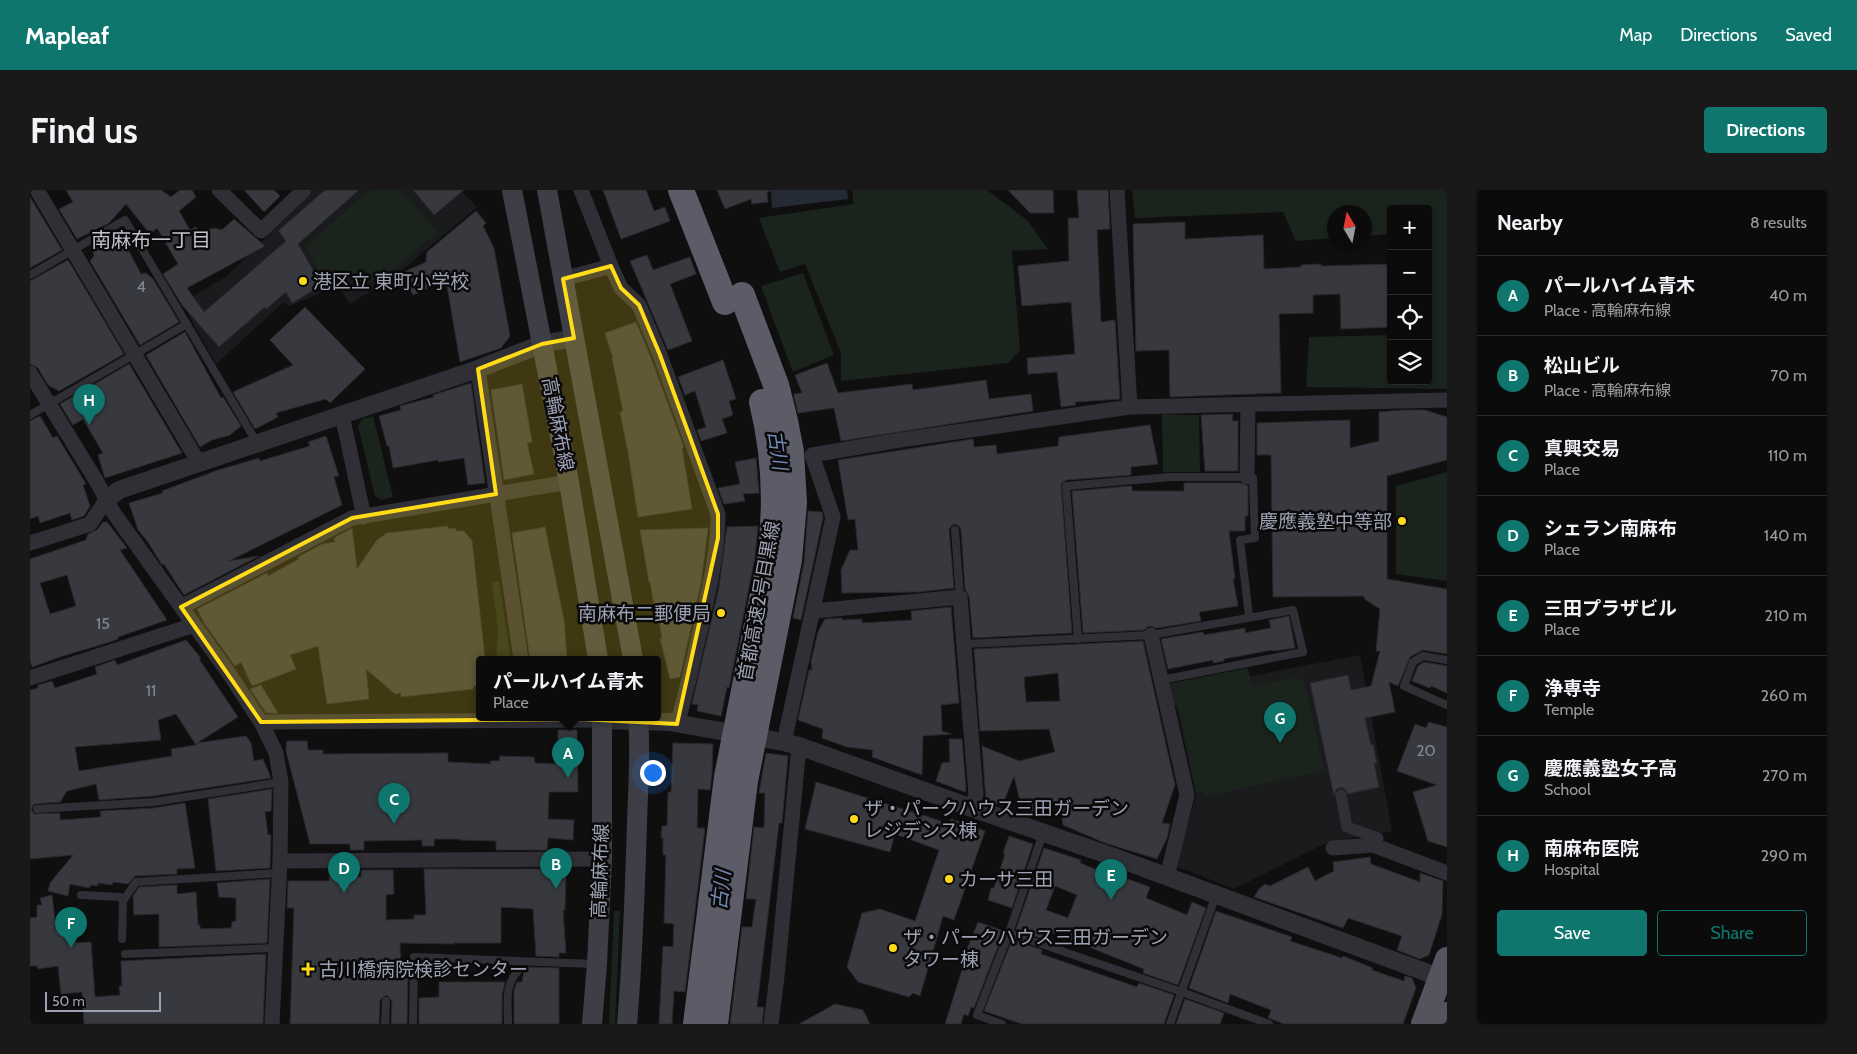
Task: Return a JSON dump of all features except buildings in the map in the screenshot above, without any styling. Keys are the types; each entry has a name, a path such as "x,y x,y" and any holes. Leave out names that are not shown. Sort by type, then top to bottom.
{"highway":[{"name":"首都高速2号目黒線","path":"681,190 760,392 772,453 775,494 774,530 770,558 727,777 696,1024"},
{"name":"首都高速2号目黒線","path":"700,190 776,385 791,452 794,494 793,531 789,560 745,781 715,1024"},
{"path":"1424,1024 1445,972"},
{"path":"1443,1024 1447,1014"}],"main road":[{"name":"高輪麻布線","path":"512,190 569,482 598,656"},
{"name":"高輪麻布線","path":"548,190 633,656"},
{"name":"高輪麻布線","path":"592,1024 602,859 602,721"},
{"name":"高輪麻布線","path":"628,1024 635,885 638,721"}],"street":[{"path":"37,190 199,462"},
{"path":"219,190 261,232 304,190"},
{"path":"581,190 621,288 639,305 718,514 718,538 715,561 687,689 677,724"},
{"path":"1117,190 1130,407"},
{"path":"563,280 611,266"},
{"path":"30,543 90,524 106,500 119,490 478,369 542,344 574,338"},
{"path":"478,369 521,656"},
{"path":"30,373 97,482 106,500 228,672 261,722 276,753 281,782 272,1024"},
{"path":"771,1024 778,976 792,744 814,611 833,517 812,456 900,440 1130,407 1447,400"},
{"path":"1247,477 1248,405"},
{"path":"342,415 364,516"},
{"path":"181,607 352,518 569,482"},
{"path":"814,611 960,597 976,794 972,808"},
{"path":"30,678 194,625"},
{"path":"1151,635 1187,795 1167,877"},
{"path":"261,722 476,719"},
{"path":"654,721 792,744 1216,895 1445,972"},
{"path":"1341,795 1347,827 1378,838"},
{"path":"1332,848 1373,845 1447,873"},
{"path":"279,867 602,859"}],"lane":[{"path":"30,275 125,220 257,443"},
{"path":"30,415 187,324"},
{"path":"1078,639 1066,486 1170,477 1253,478 1255,538 1240,540 1249,616"},
{"path":"955,530 960,597"},
{"path":"964,644 1151,635 1249,616 1292,610 1303,652 1161,680"},
{"path":"1447,660 1423,656 1413,662 1404,686 1447,705"},
{"path":"37,809 154,802 281,782"},
{"path":"1002,1024 977,1015 1009,933 1043,832"},
{"path":"122,939 123,901 136,882 279,867"},
{"path":"81,895 120,897 123,901"},
{"path":"1170,1024 1216,895"},
{"path":"1009,933 1269,1024"},
{"path":"124,954 275,948"},
{"path":"413,1024 414,957 597,964"},
{"path":"508,1024 508,990 511,978 518,971"},
{"path":"385,1024 386,1001"}],"highlighted area":[{"path":"611,266 621,288 639,305 660,355 718,514 718,538 677,724 580,719 261,722 181,607 352,518 496,494 478,369 542,344 574,338 563,279"}],"shaded area":[{"name":"港区立 東町小学校","path":"314,190 460,190 477,207 395,276 350,304 338,286 289,306 284,302 216,364 182,303 228,275"},
{"path":"369,190 400,190 438,232 392,270 372,276 363,268 349,279 326,288 306,246"},
{"path":"771,190 847,190 848,199 772,208"},
{"path":"852,190 987,190 1027,220 1048,249 1012,251 1020,350 1008,363 841,381 841,353 805,264 780,272 759,218 854,204"},
{"path":"1132,190 1447,190 1447,389 1306,387 1309,337 1387,335 1387,385 1432,385 1432,205 1387,205 1387,234 1372,235 1372,205 1327,205 1327,239 1296,241 1283,212 1135,218"},
{"path":"803,273 834,355 793,372 761,286"},
{"path":"1162,414 1199,415 1200,472 1163,472"},
{"path":"373,416 393,497 381,500 375,496 358,426 362,419"},
{"path":"1447,472 1447,581 1396,574 1396,486"},
{"path":"499,581 511,656 496,656 498,630 492,582"},
{"path":"1360,655 1392,831 1328,842 1234,889 1176,866 1196,795 1173,691"},
{"path":"1248,668 1252,686 1294,678 1295,681 1304,679 1324,770 1204,797 1203,792 1196,793 1178,705 1171,707 1167,684"},
{"path":"614,911 620,911 615,1024 609,1024"}],"place":[{"name":"港区立 東町小学校","path":"303,281"},
{"name":"南麻布医院","path":"89,425"},
{"name":"慶應義塾中等部","path":"1402,521"},
{"name":"南麻布二郵便局","path":"721,613"},
{"name":"慶應義塾女子高","path":"1280,743"},
{"name":"パールハイム青木","path":"568,778"},
{"name":"ザ・パークハウス三田ガーデン レジデンス棟","path":"854,819"},
{"name":"真興交易","path":"394,824"},
{"name":"カーサ三田","path":"949,879"},
{"name":"松山ビル","path":"556,889"},
{"name":"シェラン南麻布","path":"344,893"},
{"name":"三田プラザビル","path":"1111,900"},
{"name":"浄専寺","path":"71,948"},
{"name":"ザ・パークハウス三田ガーデン タワー棟","path":"893,948"},
{"name":"古川橋病院検診センター","path":"308,969"}],"district":[{"name":"南麻布一丁目","path":"151,240"}],"water label":[{"name":"古川","path":"778,450"},
{"name":"古川","path":"721,890"}]}
